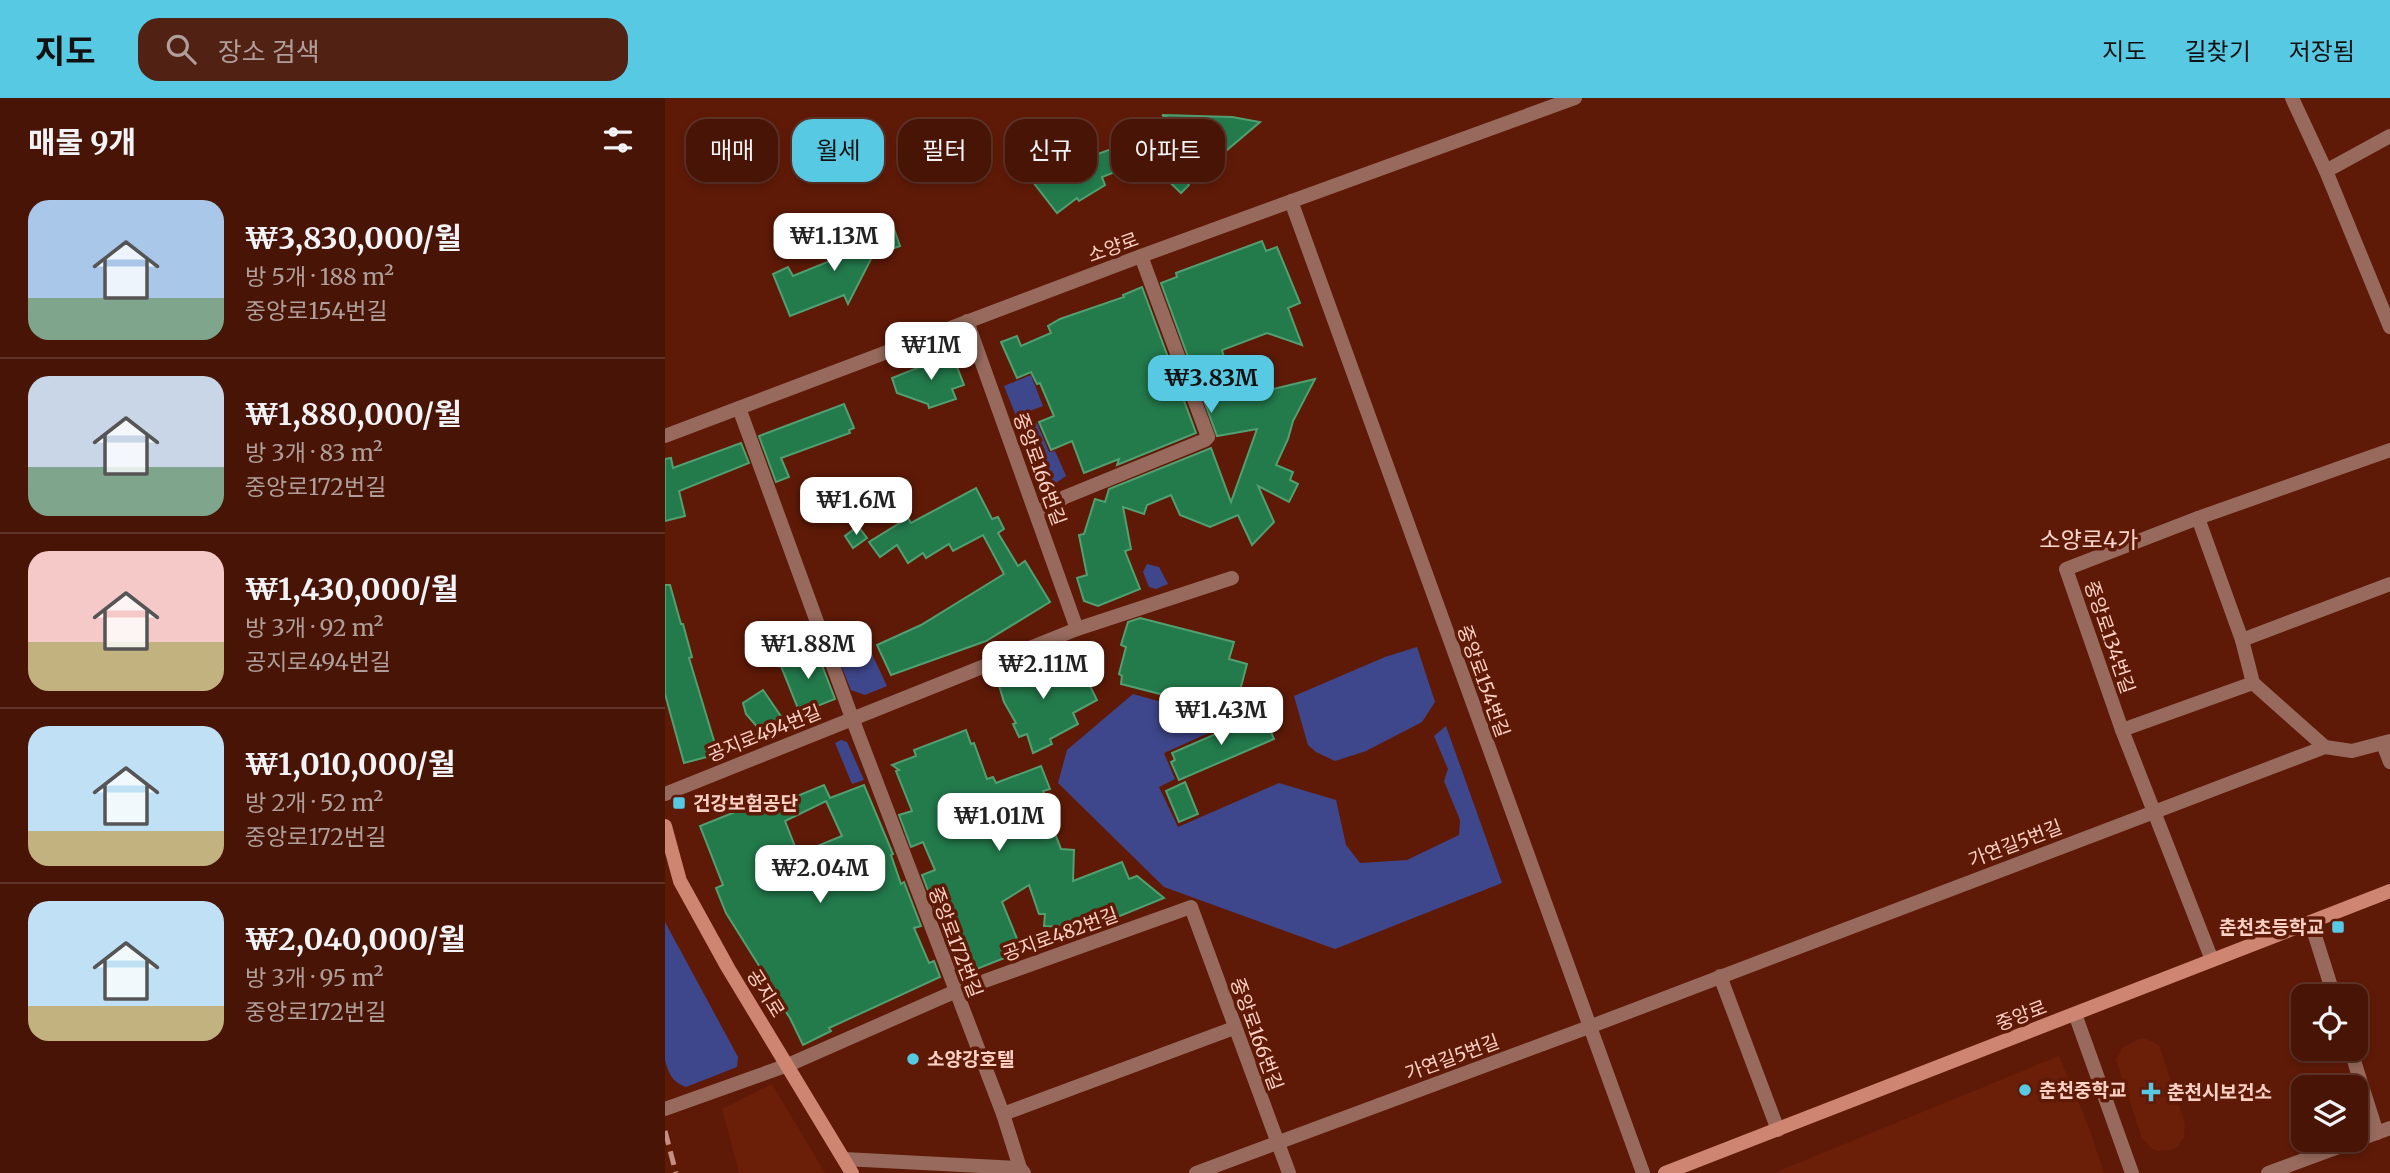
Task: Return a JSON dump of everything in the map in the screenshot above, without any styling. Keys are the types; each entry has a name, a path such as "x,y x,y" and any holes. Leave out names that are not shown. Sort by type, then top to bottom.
{"street":[{"name":"소양로","path":"665,436 1141,256 1575,98"},
{"path":"2292,98 2326,171 2390,327"},
{"path":"2326,171 2390,136"},
{"name":"중앙로154번길","path":"1291,201 1643,1173"},
{"path":"1036,513 1065,497 1208,437 1141,256"},
{"name":"중앙로166번길","path":"967,321 1077,629"},
{"name":"중앙로172번길","path":"739,408 1022,1170"},
{"name":"중앙로134번길","path":"2212,960 2122,730 2066,569 2198,518 2390,450"},
{"path":"2198,518 2242,640 2253,682 2325,747"},
{"name":"공지로494번길","path":"665,794 1077,629 1232,578"},
{"path":"2242,640 2390,584"},
{"path":"2122,730 2253,682"},
{"path":"2386,742 2390,762"},
{"name":"가연길5번길","path":"1196,1173 1589,1027 2325,747 2352,751 2386,742"},
{"name":"공지로","path":"665,826 680,881 728,968 852,1173"},
{"name":"중앙로","path":"1665,1173 2390,891"},
{"name":"중앙로166번길","path":"1191,907 1289,1173"},
{"name":"공지로482번길","path":"665,1109 788,1065 954,992 1191,907"},
{"path":"2311,922 2330,984"},
{"path":"1720,976 1778,1130"},
{"path":"2075,1014 2132,1173"},
{"path":"1003,1114 1234,1028"},
{"path":"2268,1173 2383,1130 2355,1061"},
{"path":"844,1159 1022,1170"}],"shaded area":[{"path":"1031,375 1043,406 1016,416 1004,386"},
{"path":"1037,423 1049,452 1055,451 1066,476 1043,492 1020,431"},
{"path":"1147,564 1159,567 1168,584 1156,589 1149,587 1143,572"},
{"path":"1417,647 1435,702 1422,722 1366,751 1335,761 1308,745 1294,696 1385,657"},
{"path":"871,652 887,686 865,695 851,690 840,663"},
{"path":"1133,694 1233,722 1164,753 1175,779 1159,787 1178,827 1279,783 1336,800 1346,845 1360,863 1407,860 1459,835 1460,820 1444,781 1448,769 1434,736 1446,726 1502,883 1335,949 1164,887 1058,783 1067,750"},
{"path":"841,740 847,742 864,780 852,784 835,743"},
{"path":"665,922 738,1057 737,1067 686,1087 672,1077 665,1060"},
{"name":"춘천시보건소","path":"2139,1039 2159,1045 2185,1124 2184,1137 2177,1147 2171,1150 2157,1151 2142,1138 2116,1060 2122,1048"},
{"name":"춘천중학교","path":"2059,1056 2088,1125 2104,1173 1774,1173"},
{"path":"772,1084 825,1173 739,1173 722,1109"}],"building":[{"path":"1162,115 1232,117 1260,122 1227,150 1225,119 1169,119"},
{"path":"1111,149 1111,173 1102,177 1105,185 1079,201 1077,198 1057,213 1033,182 1097,182 1097,151 1098,154"},
{"path":"1170,182 1186,182 1189,185 1181,193"},
{"path":"893,226 900,246 873,255 848,304 844,295 790,316 773,274 788,267 793,276 835,259 843,244"},
{"path":"1262,241 1266,251 1277,247 1300,303 1288,308 1302,345 1267,333 1222,350 1234,394 1269,390 1315,379 1293,421 1276,465 1293,472 1290,480 1298,484 1289,502 1258,486 1274,522 1252,545 1238,515 1210,527 1180,515 1171,495 1147,505 1144,514 1123,507 1131,549 1125,551 1140,589 1098,606 1084,601 1077,578 1087,575 1079,535 1084,534 1095,499 1105,502 1109,489 1211,448 1231,502 1257,429 1217,436 1161,283 1177,277 1176,273"},
{"path":"1142,287 1196,433 1117,465 1119,459 1084,473 1072,441 1051,450 1039,422 1054,416 1040,383 1037,384 1031,372 1017,378 1001,342 1017,336 1021,346 1051,333 1048,326 1060,319 1124,297 1123,295"},
{"path":"952,354 964,385 952,389 956,399 929,408 928,404 897,393 892,378"},
{"path":"844,404 854,428 849,430 850,433 781,458 789,477 776,482 759,436"},
{"path":"741,443 749,463 679,491 685,516 665,521 665,459 671,458 673,468"},
{"path":"976,488 992,519 998,517 1004,529 998,533 1018,566 1025,561 1050,602 986,641 891,675 877,645 921,625 1004,574 983,535 953,551 949,544 926,558 923,553 908,563 897,545 880,557 869,542 908,518 911,523"},
{"path":"858,526 867,538 853,548 845,536"},
{"path":"665,585 670,585 683,624 692,657 689,658 718,754 684,763 665,694"},
{"path":"1140,618 1234,642 1229,659 1247,664 1234,713 1121,684 1122,676 1119,674 1126,647 1121,645 1128,622"},
{"path":"859,628 868,648 841,659 834,639"},
{"path":"813,642 835,699 817,706 821,714 803,721 781,666 793,661 789,652"},
{"path":"1023,664 1065,666 1064,681 1083,672 1097,700 1073,713 1078,724 1050,739 1052,744 1033,753 1027,734 1019,737 995,672"},
{"path":"763,690 789,728 765,736 746,714 743,703"},
{"path":"1257,716 1264,716 1274,739 1179,780 1171,762 1175,760 1172,753"},
{"path":"966,730 971,744 974,743 987,779 993,777 996,783 1041,766 1050,789 1043,791 1056,823 1053,828 1061,849 1074,850 1073,881 1122,862 1129,879 1137,876 1164,898 1110,920 1108,913 1071,930 1070,927 1044,926 1045,914 1039,914 1029,885 1002,902 1022,951 964,974 963,970 959,971 952,954 956,953 922,875 935,870 923,842 911,847 899,815 912,811 896,771 899,770 892,765 916,756 914,750"},
{"path":"1185,782 1198,814 1179,822 1166,791"},
{"path":"824,785 830,798 864,785 893,854 891,855 901,884 904,882 921,926 914,928 929,963 934,961 940,977 829,1028 831,1031 803,1045 776,997 778,996 726,913 716,888 723,885 700,826 775,796 778,804","holes":["826,801 842,836 798,854 785,821"]}],"railway":[{"path":"665,1131 676,1173"}],"place":[{"name":"건강보험공단","path":"679,803"},
{"name":"춘천초등학교","path":"2338,927"},
{"name":"소양강호텔","path":"913,1059"},
{"name":"춘천중학교","path":"2025,1090"},
{"name":"춘천시보건소","path":"2151,1092"}],"district":[{"name":"소양로4가","path":"2089,539"}]}
